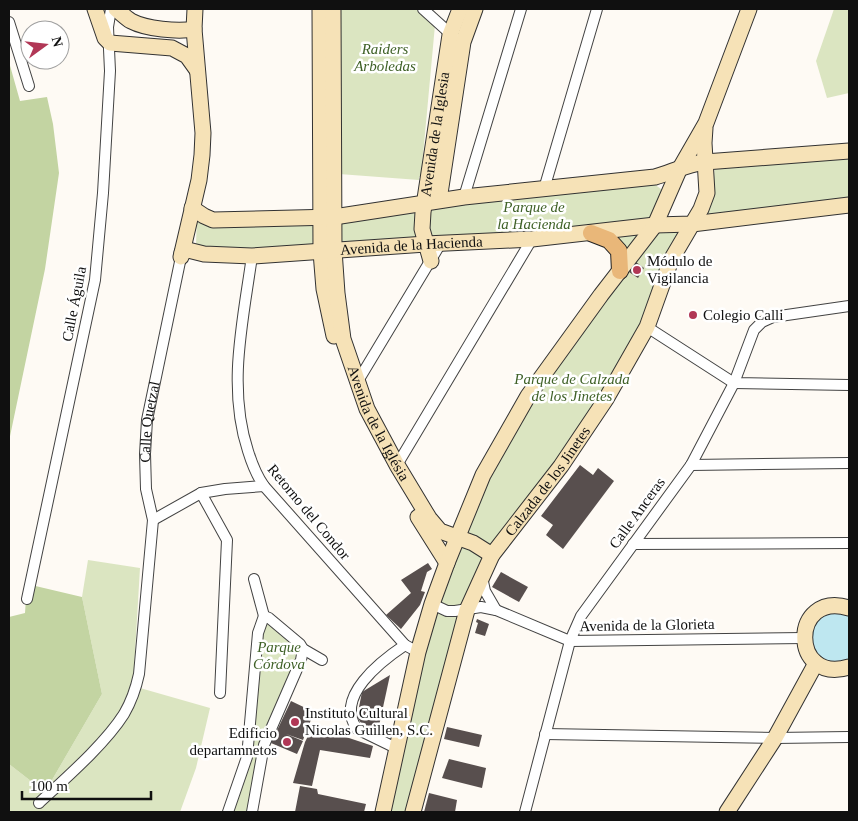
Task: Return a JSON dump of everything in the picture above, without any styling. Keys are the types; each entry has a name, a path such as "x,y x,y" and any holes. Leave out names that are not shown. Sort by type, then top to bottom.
{"main road":[{"path":"95,9 105,38 110,43 172,48 187,56 198,71"},
{"path":"116,9 133,22 172,30 194,29"},
{"name":"Calle Quetzal","path":"182,255 199,180 203,140 194,29 195,9"},
{"path":"320,9 327,218"},
{"path":"327,251 332,9"},
{"name":"Avenida de la Iglesia","path":"431,261 422,221 432,201 460,9"},
{"path":"383,812 396,748 412,648 432,604 483,475 528,396 655,225 679,170 706,123 749,9"},
{"name":"Avenida de la Iglesia","path":"456,38 473,14"},
{"name":"Calzada de los Jinetes","path":"413,812 467,610 492,555 560,466 606,398 647,327 671,260 707,193 705,162 706,123"},
{"path":"192,208 213,220 327,218 432,201 655,177 705,162 849,152"},
{"name":"Avenida de la Hacienda","path":"182,255 188,250 204,254 252,256 441,243 532,239 655,225 692,224 849,205"},
{"path":"591,233 609,240 619,251 620,271"},
{"name":"Avenida de la Iglésia","path":"327,251 337,293 343,339 367,409 397,465 429,518 440,531 458,536 492,555"},
{"name":"Avenida de la Iglésia","path":"327,251 324,289 335,344 357,410 397,483 447,563"},
{"path":"849,607 833,606 818,611 810,618 805,628 804,638 807,652 816,663 832,670 849,667"},
{"path":"727,812 775,738 816,663"}],"street":[{"name":"Calle Águila","path":"27,599 95,280 104,174 110,71 108,27 111,9"},
{"path":"423,9 456,38"},
{"path":"460,9 473,14"},
{"path":"464,197 520,9"},
{"path":"544,189 598,9"},
{"path":"9,22 29,86"},
{"path":"397,465 532,239"},
{"path":"358,381 441,243"},
{"name":"Calle Quetzal","path":"40,803 94,750 117,724 136,686 139,674 152,520 146,489 145,454 147,420 182,255"},
{"name":"Retorno del Condor","path":"252,256 237,371 238,405 246,443 256,476 412,648"},
{"name":"Calle Anceras","path":"525,812 570,641 581,616 690,465 734,383 754,330 762,322 773,317 849,306"},
{"path":"647,327 734,383 849,385"},
{"path":"348,352 361,359 373,356"},
{"path":"690,465 849,463"},
{"path":"152,520 201,493 224,488 264,486"},
{"path":"201,493 227,540 220,692"},
{"path":"633,544 849,543"},
{"path":"482,577 485,591 496,610"},
{"path":"228,812 247,757 258,633 264,616 254,579"},
{"name":"Avenida de la Glorieta","path":"432,604 447,610 463,612 481,607 496,610 570,641 804,638"},
{"path":"264,616 304,649 322,660"},
{"path":"396,748 357,730 351,713 354,695 368,675 386,657 412,648"},
{"path":"252,812 264,745 302,660 304,649"},
{"path":"545,734 775,738 849,737"}],"green space":[{"name":"Raiders Arboledas","path":"335,9 419,9 435,25 421,177 419,177 419,180 339,174"},
{"path":"834,9 849,9 849,93 827,98 816,61"},
{"path":"9,62 20,101 47,97 53,124 59,173 45,269 9,441"},
{"path":"849,152 849,204 696,223 713,193 715,162"},
{"name":"Parque de la Hacienda","path":"654,184 661,189 661,203 654,224 426,242 426,204"},
{"path":"424,204 423,242 335,249 335,218"},
{"path":"197,215 318,220 319,251 252,255 196,245"},
{"name":"Parque de Calzada de los Jinetes","path":"692,224 674,239 670,259 646,327 605,397 489,555 412,812 384,812 420,652 483,475 612,273 615,257 590,235"},
{"path":"88,560 140,568 133,686 210,708 196,768 180,812 9,812 9,764 45,792 102,694 82,597"},
{"path":"27,584 82,597 102,694 45,792 9,764 9,617 25,613"},
{"name":"Parque Córdova","path":"264,617 303,649 263,745 251,812 229,812 238,790"}],"water":[{"path":"829,611 849,613 849,663 836,667 811,651 814,621"}],"building":[{"name":"Módulo de Vigilancia","path":"636,262 644,268 638,278 629,272"},
{"path":"580,465 593,475 598,468 614,481 563,549 546,535 553,525 541,516"},
{"path":"428,563 432,569 427,572 421,591 425,592 420,605 401,629 386,615 411,593 401,580"},
{"path":"501,572 528,587 519,602 492,587"},
{"path":"477,619 489,624 485,636 475,633 478,623 476,622"},
{"path":"390,675 377,735 365,729 357,717 362,692"},
{"name":"Instituto Cultural Nicolas Guillen, S.C.","path":"291,701 314,712 303,740 286,734 303,741 297,754 271,743"},
{"path":"447,727 482,735 479,747 444,739"},
{"path":"311,730 337,734 373,746 370,758 320,750 312,786 293,783 305,742"},
{"path":"449,759 486,768 482,788 442,778"},
{"path":"300,786 317,789 318,794 366,804 364,812 295,812"},
{"path":"429,793 457,800 455,812 424,812"}],"place":[{"name":"Módulo de Vigilancia","path":"637,270"},
{"name":"Colegio Calli","path":"693,315"},
{"name":"Instituto Cultural Nicolas Guillen, S.C.","path":"295,722"},
{"name":"Edificio departamnetos","path":"287,742"}]}
